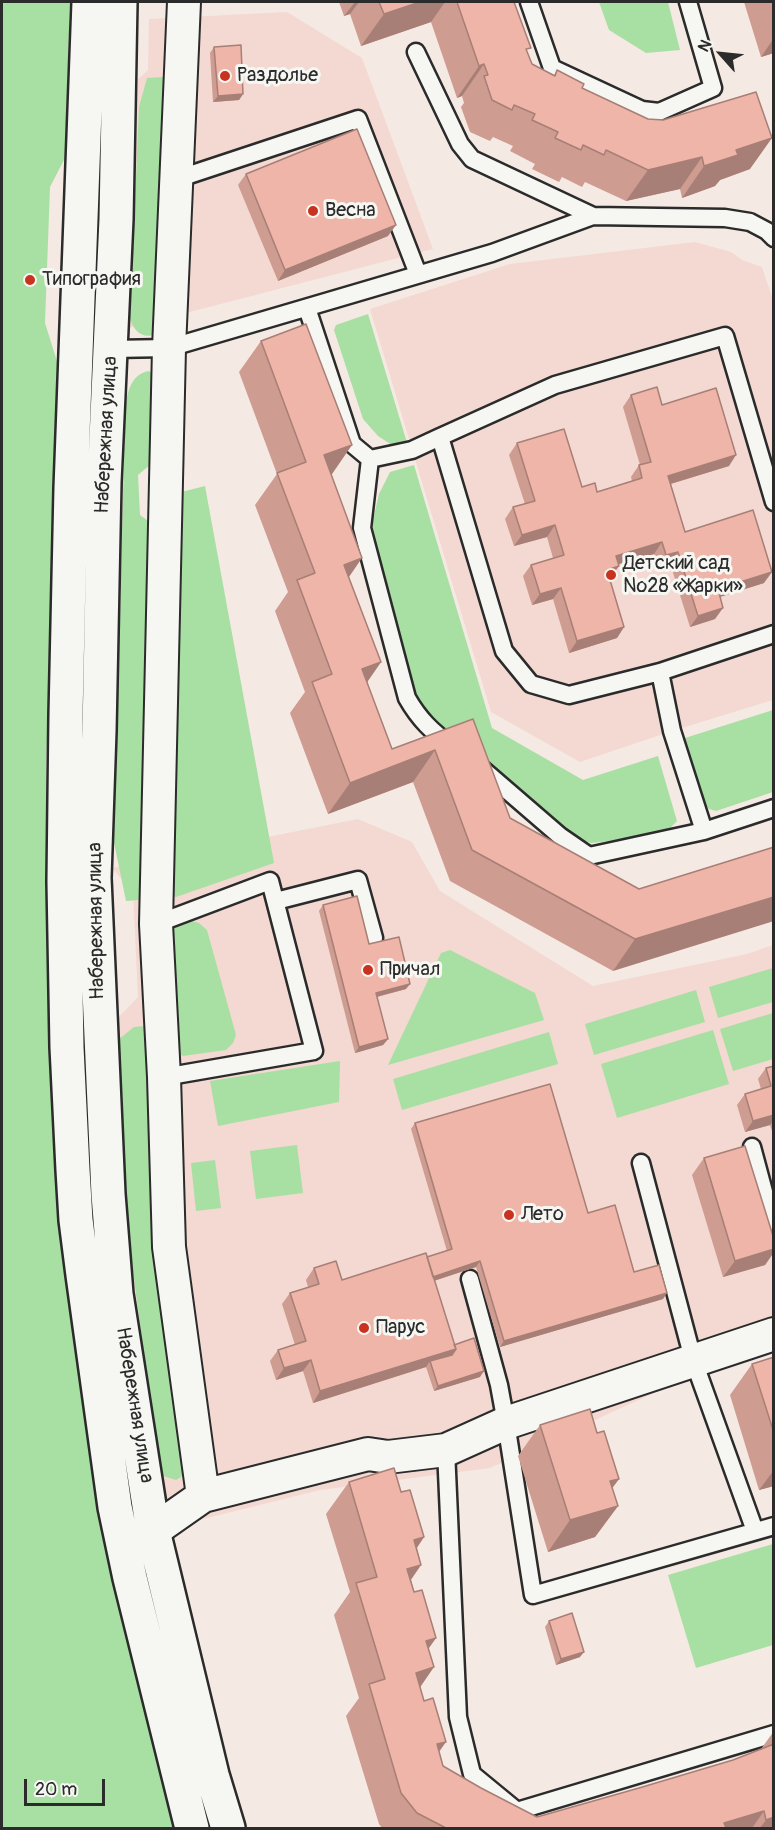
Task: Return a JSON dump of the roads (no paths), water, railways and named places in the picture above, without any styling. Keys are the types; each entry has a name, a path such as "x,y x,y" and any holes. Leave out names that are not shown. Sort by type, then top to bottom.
{"main road":[{"name":"Набережная улица","path":"90,2 71,488 99,731 94,878 108,1194 116,1294 153,1531 212,1775 228,1828"},
{"name":"Набережная улица","path":"120,2 116,219 104,482 84,614 64,882 67,1047 76,1220 115,1508 192,1828"}],"street":[{"path":"184,2 169,348 156,924 164,1077 169,1247 203,1496"},
{"path":"153,1531 203,1496 368,1454 388,1457 446,1450 506,1424 693,1359 774,1334"}],"lane":[{"path":"529,2 552,68 642,111 659,112 713,88 688,2"},
{"path":"416,52 460,144 472,159 593,216"},
{"path":"177,179 358,119 418,274"},
{"path":"111,349 169,348 492,253 593,216 725,218 750,222 767,231 774,238"},
{"path":"307,308 352,444 370,459"},
{"path":"370,459 412,450 555,385 725,336 774,502"},
{"path":"440,438 504,651 531,684 569,695 660,672 774,634"},
{"path":"370,459 362,528 406,698 417,716 436,735 468,756 560,836 589,856 704,831 774,808"},
{"path":"660,672 672,731 704,831"},
{"path":"276,901 358,880 374,938"},
{"path":"156,924 270,881 314,1051 164,1077"},
{"path":"752,1147 774,1229"},
{"path":"641,1163 693,1359 755,1532"},
{"path":"471,1279 499,1385 533,1595 774,1526"},
{"path":"446,1450 458,1718 472,1774 517,1812 774,1734"}],"place":[{"name":"Раздолье","path":"225,76"},
{"name":"Весна","path":"313,211"},
{"name":"Типография","path":"30,280"},
{"name":"Детский сад №28 «Жарки»","path":"611,575"},
{"name":"Причал","path":"368,970"},
{"name":"Лето","path":"509,1215"},
{"name":"Парус","path":"364,1328"}]}
